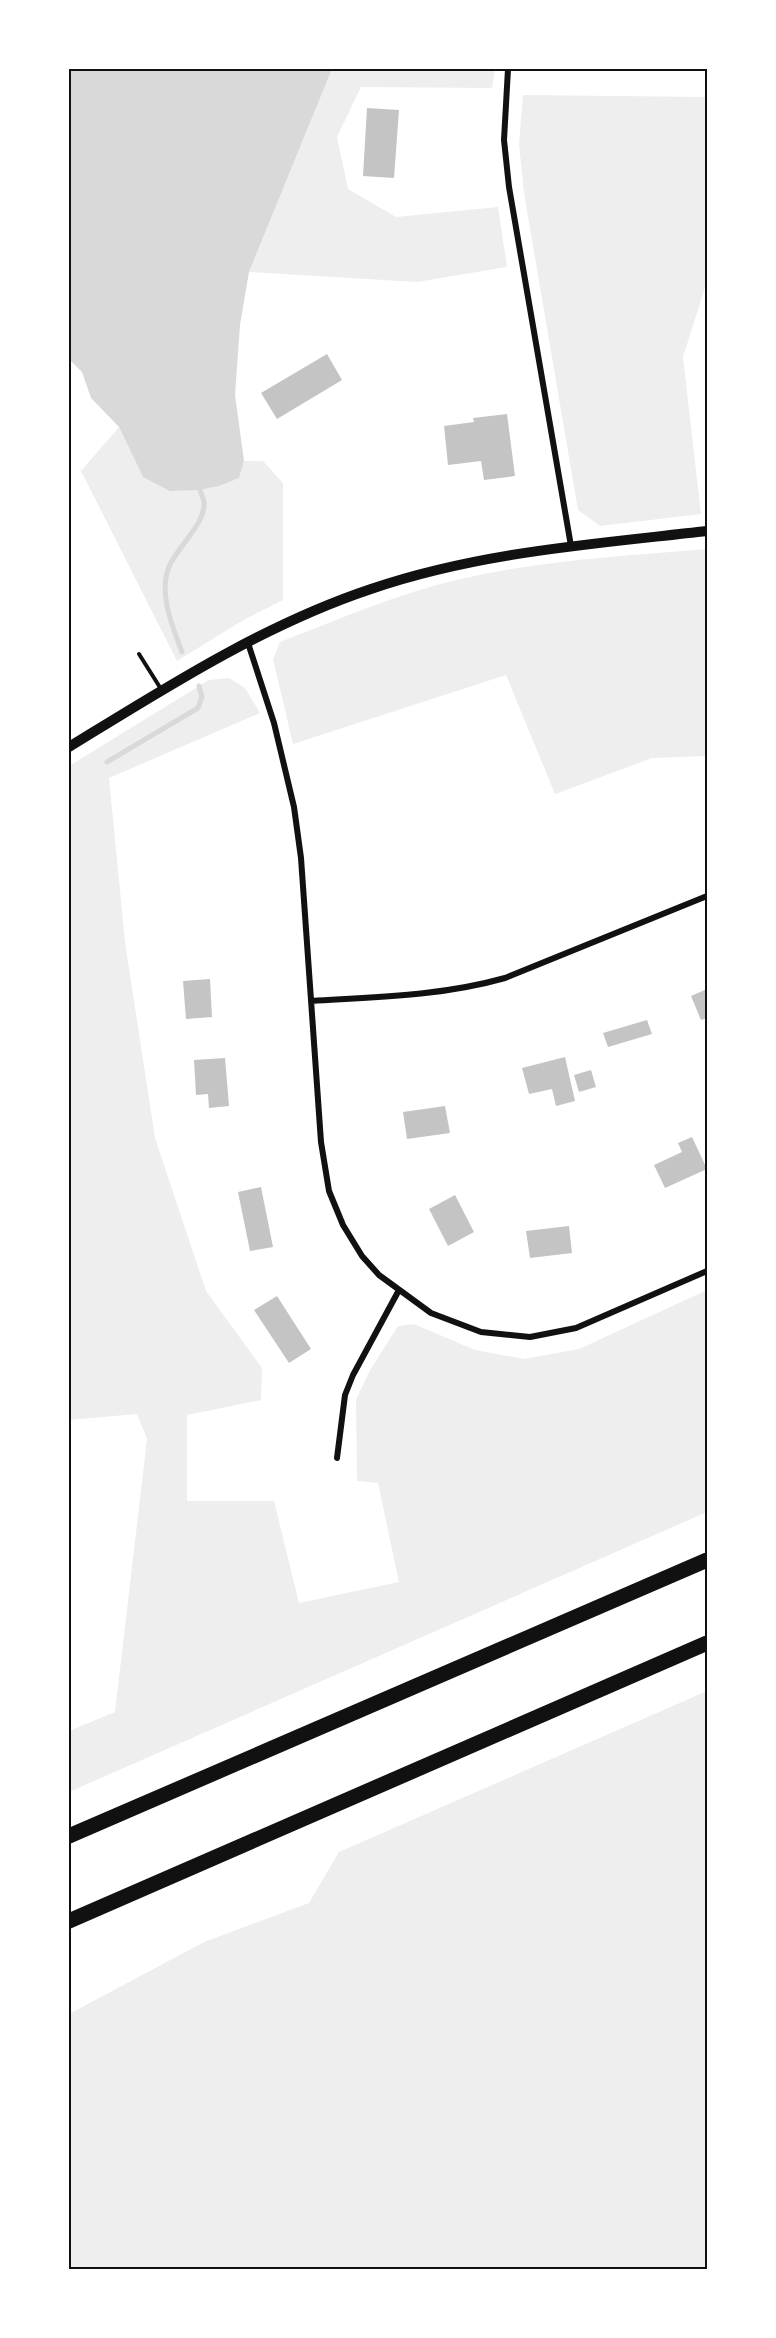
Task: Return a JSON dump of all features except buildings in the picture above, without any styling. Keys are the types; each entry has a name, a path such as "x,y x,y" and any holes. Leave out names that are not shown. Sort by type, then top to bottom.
{"highway":[{"path":"69,1836 707,1560"},
{"path":"69,1921 707,1643"}],"street":[{"path":"508,69 504,140 509,187 571,546"},
{"path":"69,747 161,690 248,643 302,615 369,589 474,560 571,546 707,531"},
{"path":"248,643 274,723 294,807 301,858 321,1142 329,1191 343,1225 362,1256 379,1275 431,1313 452,1323 482,1332 530,1337 576,1328 707,1271"},
{"path":"312,1001 432,993 505,978 707,896"},
{"path":"337,1458 345,1395 353,1375 399,1290"}],"lane":[{"path":"139,654 161,690"}],"shaded area":[{"path":"69,69 332,69 249,272 240,325 235,395 244,461 239,478 219,486 199,490 170,491 143,477 119,427 91,398 82,372 69,359"},
{"path":"332,69 495,69 492,88 361,87 337,137 348,189 396,217 498,207 507,267 417,282 249,272"},
{"path":"523,95 707,97 707,281 683,357 701,514 600,526 578,510 524,193 519,144"},
{"path":"119,427 143,477 239,478 244,461 263,461 283,483 283,600 245,619 177,661 81,471"},
{"path":"707,549 707,756 652,758 555,794 506,675 293,744 273,659 280,642 392,599 461,579 553,563"},
{"path":"229,678 245,688 260,713 109,778 125,942 155,1138 206,1291 262,1368 261,1400 187,1415 187,1501 274,1501 299,1603 399,1582 378,1483 357,1481 356,1400 369,1372 398,1326 414,1324 475,1350 524,1359 579,1349 707,1290 707,1512 69,1792 69,1731 115,1712 147,1439 137,1414 69,1420 69,766 209,680"},
{"path":"707,1691 707,2269 69,2269 69,2014 204,1942 309,1903 339,1852"}],"waterway":[{"path":"182,652 168,610 166,577 173,560 200,519 204,502 199,484"},
{"path":"107,762 198,708 202,697 199,686"}]}
